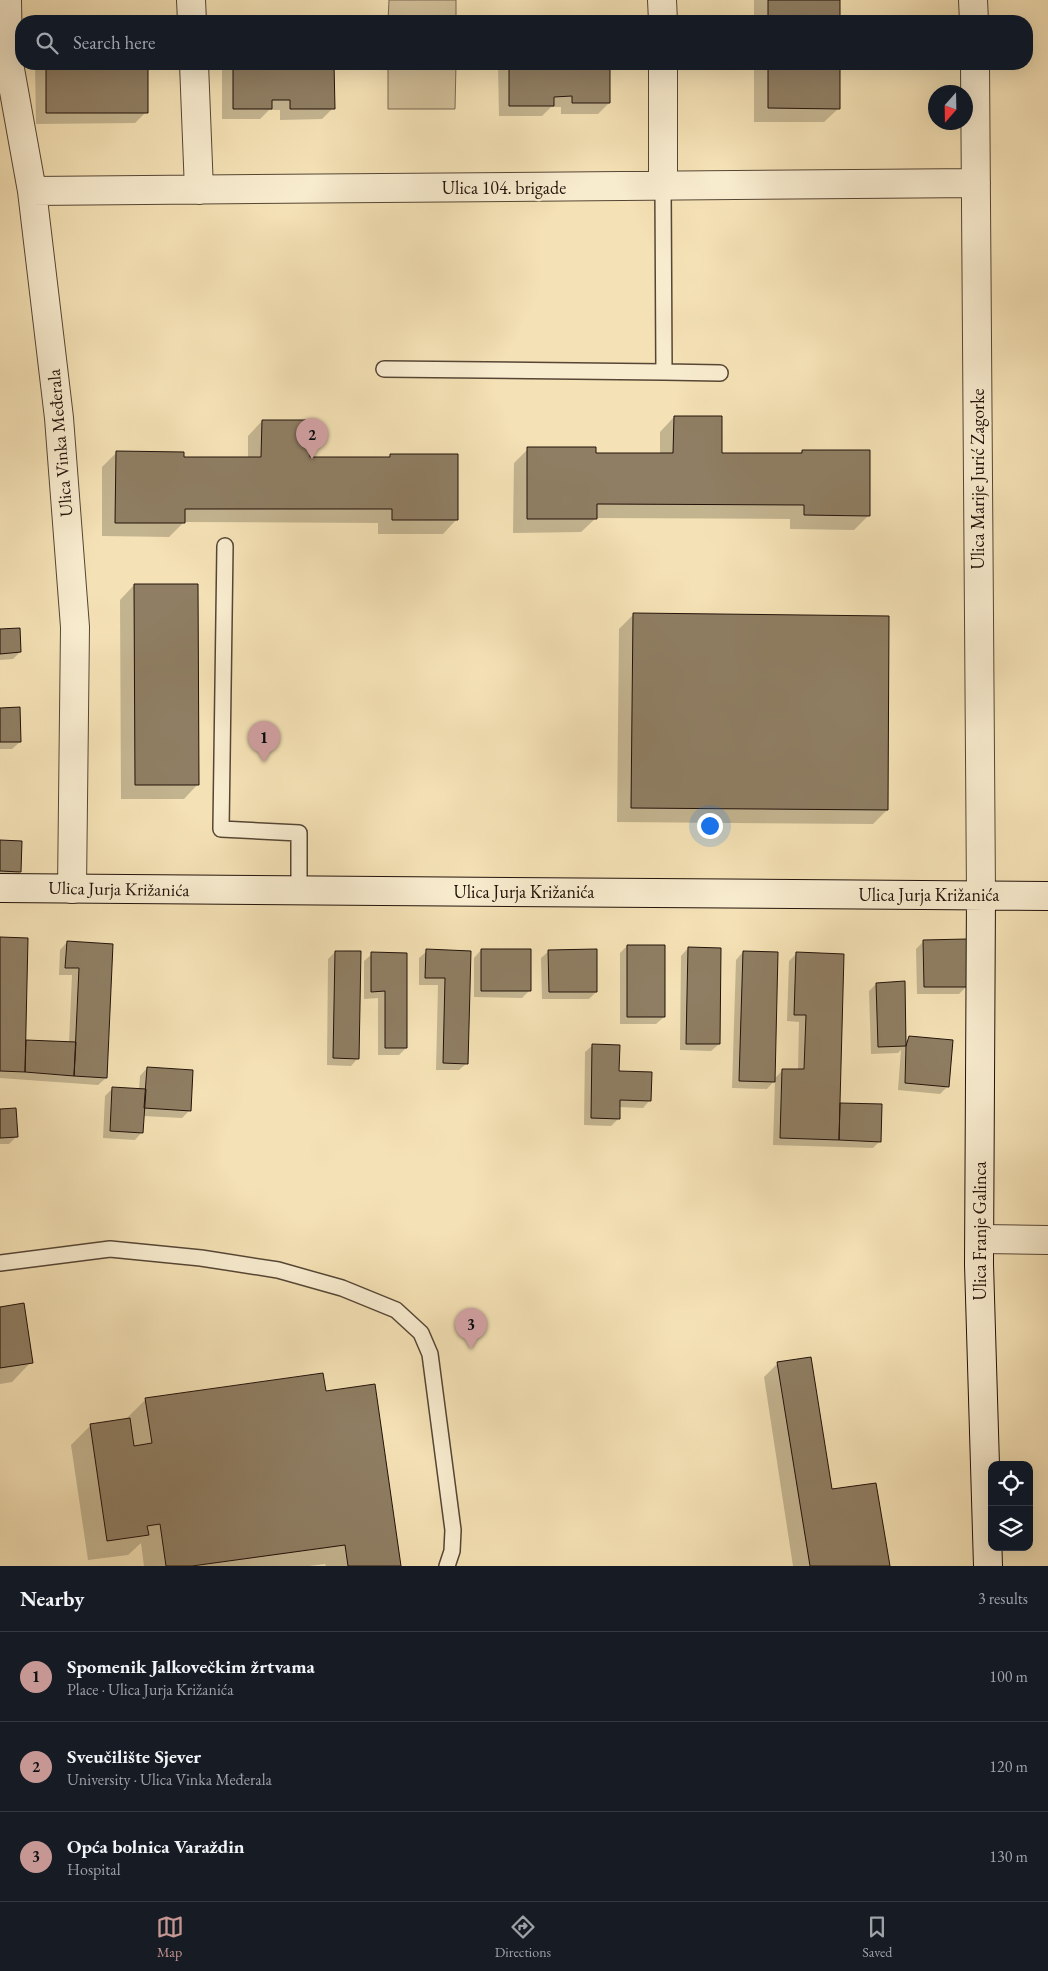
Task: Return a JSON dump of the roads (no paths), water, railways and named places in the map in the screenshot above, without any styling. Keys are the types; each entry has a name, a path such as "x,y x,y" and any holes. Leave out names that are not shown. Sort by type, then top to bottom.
{"street":[{"name":"Ulica Vinka Međerala","path":"8,0 8,58 32,191 59,418 75,627 72,889"},
{"path":"191,0 192,15"},
{"path":"662,0 663,15"},
{"path":"973,0 974,15"},
{"path":"194,70 199,190"},
{"path":"663,70 663,186"},
{"name":"Ulica Marije Jurić Zagorke","path":"974,70 981,895"},
{"name":"Ulica 104. brigade","path":"32,191 976,183"},
{"name":"Ulica Jurja Križanića","path":"0,888 1048,896"},
{"name":"Ulica Franje Galinca","path":"981,895 980,1239 988,1566"},
{"path":"980,1239 1048,1240"}],"lane":[{"path":"663,186 664,372"},
{"path":"384,369 720,373"},
{"path":"225,546 221,829 299,834 299,891"},
{"path":"0,1263 110,1249 201,1258 278,1270 342,1288 396,1310 421,1332 430,1354 453,1530 452,1551 447,1566"}],"place":[{"name":"Sveučilište Sjever","path":"312,459"},
{"name":"Spomenik Jalkovečkim žrtvama","path":"264,762"},
{"name":"Opća bolnica Varaždin","path":"471,1349"}]}
